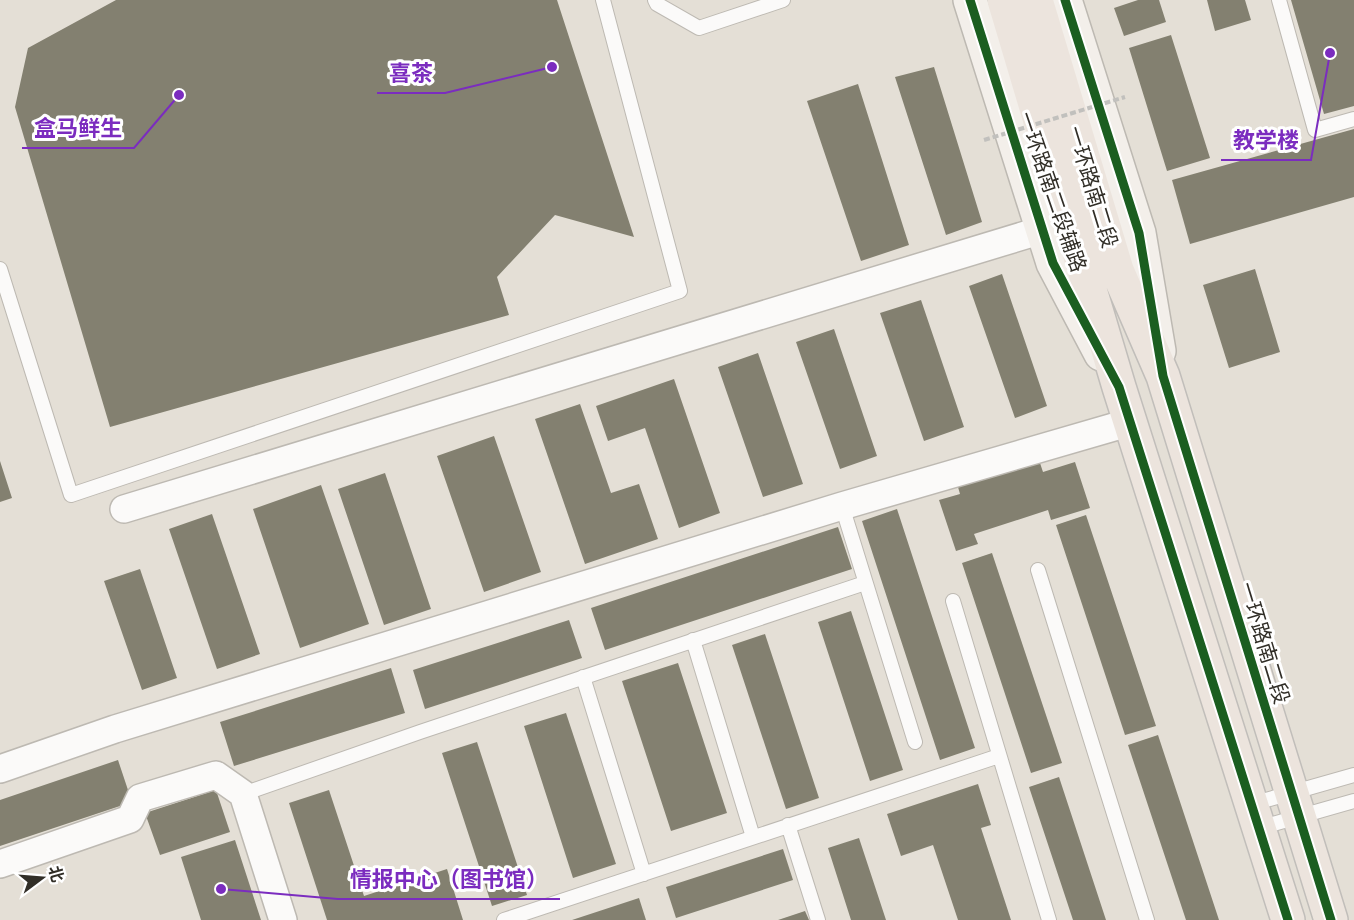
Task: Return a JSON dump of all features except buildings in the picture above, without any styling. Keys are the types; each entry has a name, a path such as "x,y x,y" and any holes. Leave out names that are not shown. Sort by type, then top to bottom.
{"main road":[{"name":"一环路南二段辅路","path":"970,0 1053,263 1119,387"},
{"name":"一环路南二段","path":"1004,0 1119,387 1288,920"},
{"name":"一环路南二段","path":"1036,0 1117,270 1163,376 1331,920"},
{"path":"1065,0 1139,233 1163,376"}],"street":[{"path":"124,509 1042,230"},
{"path":"0,769 116,729 842,506 1131,422"},
{"path":"0,864 130,819 140,798 216,775 243,794 283,920"}],"lane":[{"path":"0,269 71,495 680,291 603,0"},
{"path":"655,0 657,4 699,28 783,0"},
{"path":"1279,0 1315,130 1354,119"},
{"path":"842,506 915,742"},
{"path":"1038,570 1147,920"},
{"path":"243,794 865,583"},
{"path":"953,601 1049,920"},
{"path":"693,640 753,837"},
{"path":"583,677 644,874"},
{"path":"504,920 999,756"},
{"path":"1255,816 1296,805 1354,775"},
{"path":"1255,816 1296,805 1354,801"},
{"path":"788,825 818,920"}],"path":[{"path":"984,140 1125,97"}],"cycle path":[{"path":"970,0 1053,263 1119,387 1288,920"},
{"path":"1065,0 1139,233 1163,376 1331,920"}],"place":[{"name":"教学楼","path":"1330,53"},
{"name":"喜茶","path":"552,67"},
{"name":"盒马鲜生","path":"179,95"},
{"name":"情报中心（图书馆）","path":"221,889"}]}
